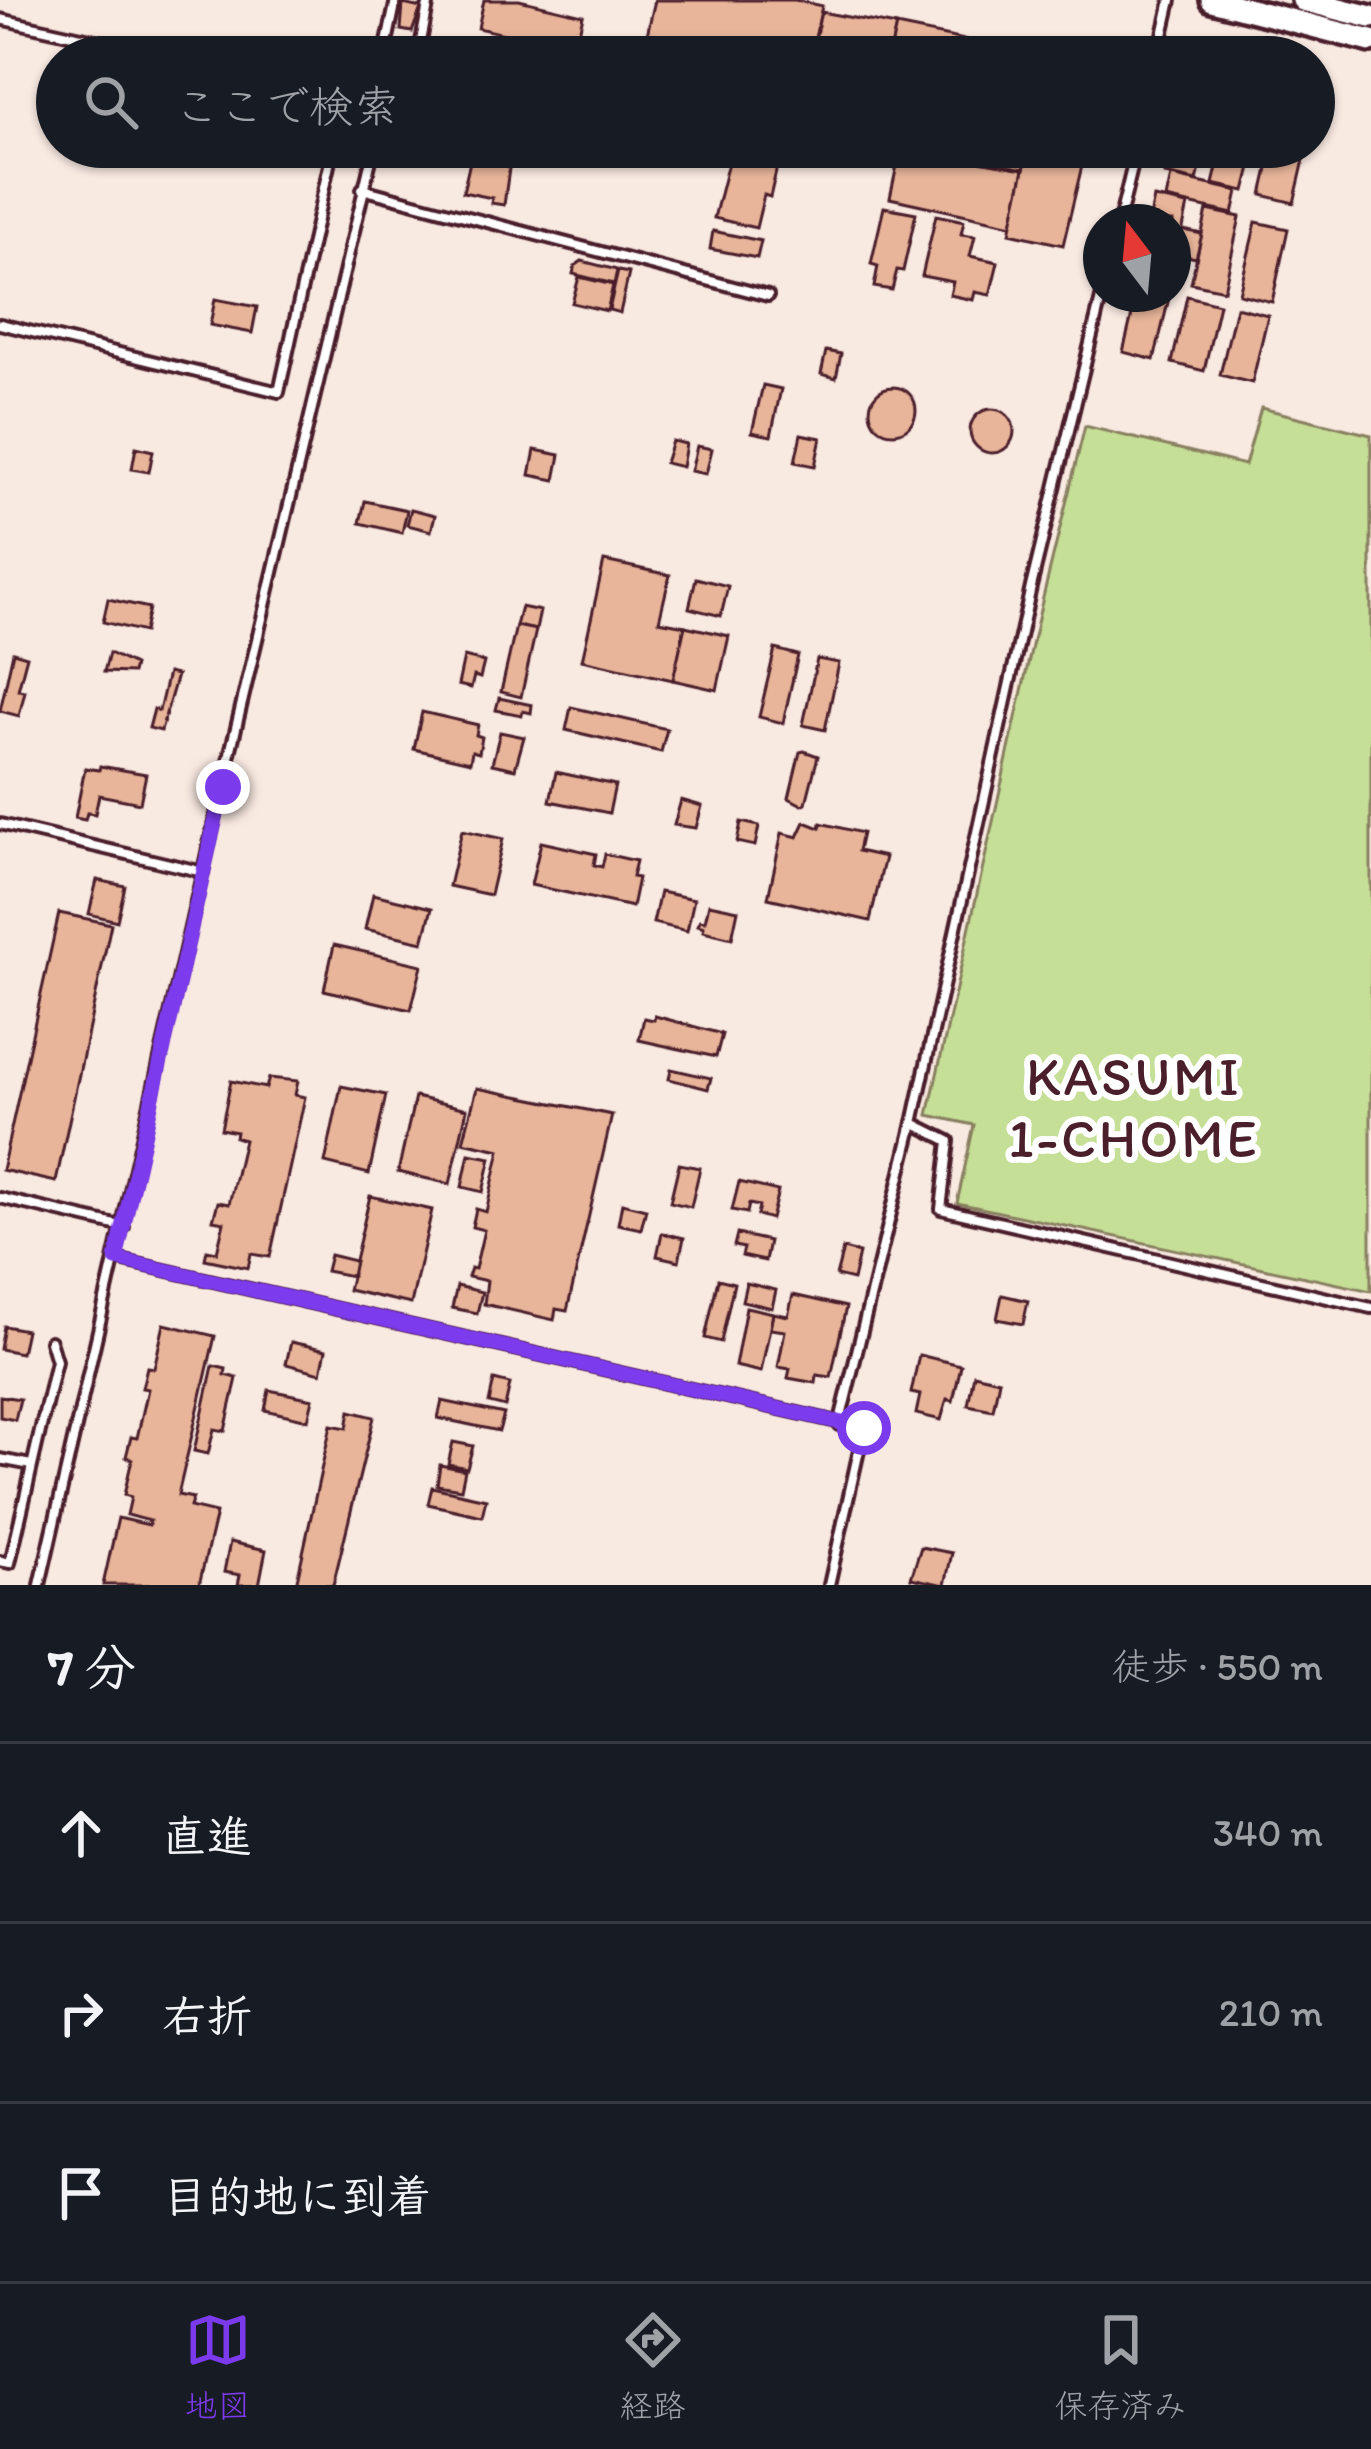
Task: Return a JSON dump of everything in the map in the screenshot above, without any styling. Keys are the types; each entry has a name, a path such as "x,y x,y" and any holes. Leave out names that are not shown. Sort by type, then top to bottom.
{"street":[{"path":"1212,0 1371,41"},
{"path":"1303,0 1371,17"}],"lane":[{"path":"388,36 396,0"},
{"path":"422,36 429,0"},
{"path":"1163,36 1171,0"},
{"path":"0,19 77,36"},
{"path":"0,324 279,392 328,168"},
{"path":"40,1585 368,168"},
{"path":"1123,204 1132,168"},
{"path":"362,190 768,296"},
{"path":"839,1425 913,1123 1031,587 1098,312"},
{"path":"0,824 203,872"},
{"path":"913,1123 949,1141 941,1209 1371,1308"},
{"path":"0,1198 124,1227"},
{"path":"116,1259 864,1428 829,1585"},
{"path":"0,1561 10,1563 56,1361 50,1341"},
{"path":"0,1459 31,1465"}],"green space":[{"path":"1261,408 1371,435 1371,1291 957,1203 974,1125 928,1115 1085,426 1245,465"}],"building":[{"path":"484,0 519,0 583,15 578,36 513,36 478,28"},
{"path":"655,0 795,0 822,6 816,36 647,36"},
{"path":"403,4 421,8 412,32 401,30"},
{"path":"821,12 896,26 894,36 816,36"},
{"path":"896,26 945,36 894,36"},
{"path":"468,168 509,168 504,205 463,192"},
{"path":"727,168 777,168 756,228 714,218"},
{"path":"896,168 1024,169 1012,225 890,198"},
{"path":"1024,168 1081,168 1063,245 1010,233"},
{"path":"1166,168 1200,168 1197,181 1165,174"},
{"path":"1217,168 1251,168 1245,191 1213,184"},
{"path":"1268,168 1302,168 1294,203 1262,195"},
{"path":"1171,176 1238,191 1233,214 1166,199"},
{"path":"1154,198 1183,204 1153,204"},
{"path":"884,207 916,213 903,271 897,270 892,290 874,287 878,266 871,264"},
{"path":"1207,210 1240,217 1224,290 1191,283"},
{"path":"936,215 964,221 961,234 975,236 970,256 998,262 990,295 975,292 973,300 950,295 953,282 922,276"},
{"path":"1256,222 1288,229 1272,302 1239,294"},
{"path":"713,231 761,241 757,258 710,249"},
{"path":"1191,232 1202,234 1196,258 1191,257"},
{"path":"582,261 617,270 614,284 573,274"},
{"path":"618,271 629,273 620,313 609,310"},
{"path":"579,277 613,285 607,311 572,303"},
{"path":"1191,297 1219,304 1204,371 1172,363 1183,312 1191,312"},
{"path":"215,299 257,307 252,333 210,325"},
{"path":"1236,307 1268,315 1252,383 1220,375"},
{"path":"1133,312 1166,312 1154,360 1123,352"},
{"path":"826,351 841,354 836,378 821,374"},
{"path":"763,385 781,389 771,436 752,432"},
{"path":"893,387 909,394 916,410 909,426 893,433 877,426 870,410 877,394"},
{"path":"992,409 1007,416 1014,431 1007,446 992,453 977,446 970,431 977,416"},
{"path":"801,434 821,438 815,466 795,462"},
{"path":"672,441 686,444 682,467 665,463"},
{"path":"697,446 712,449 706,474 691,471"},
{"path":"136,447 153,451 149,472 132,469"},
{"path":"535,450 560,455 555,480 530,475"},
{"path":"365,501 407,510 402,533 360,523"},
{"path":"411,509 435,515 431,531 407,525"},
{"path":"604,561 670,575 659,621 685,626 673,680 582,660"},
{"path":"696,578 728,586 721,616 689,608"},
{"path":"108,599 149,608 144,632 103,622"},
{"path":"521,607 540,611 536,630 516,626"},
{"path":"516,626 536,630 521,697 501,692"},
{"path":"685,626 729,636 717,690 673,680"},
{"path":"775,649 798,655 783,723 759,717"},
{"path":"13,652 27,656 18,690 25,691 19,716 0,711"},
{"path":"109,653 134,665 132,673 104,672"},
{"path":"464,657 484,662 471,688 458,685"},
{"path":"817,659 839,663 825,730 803,725"},
{"path":"168,673 177,675 161,731 149,728 154,709 159,711"},
{"path":"499,698 532,705 531,713 496,710"},
{"path":"571,707 667,729 661,752 566,730"},
{"path":"422,712 478,725 479,753 472,751 470,762 414,749"},
{"path":"500,732 524,737 515,769 492,764"},
{"path":"804,751 818,756 802,805 789,798"},
{"path":"100,766 146,774 140,803 99,795 95,814 87,813 85,820 75,818 85,768 99,770"},
{"path":"556,772 615,785 609,813 550,801"},
{"path":"681,800 702,806 696,828 674,825"},
{"path":"741,822 759,826 755,846 737,842"},
{"path":"805,822 862,833 858,851 885,857 870,921 768,898 782,833 798,837"},
{"path":"462,830 503,839 490,895 449,886"},
{"path":"541,842 596,854 594,865 602,867 605,854 636,861 632,907 531,885"},
{"path":"97,880 125,886 117,921 89,914"},
{"path":"660,892 694,899 687,931 653,923"},
{"path":"373,894 432,908 423,942 365,929"},
{"path":"709,904 738,910 732,938 703,931 698,925 705,921"},
{"path":"59,913 111,924 56,1182 2,1170"},
{"path":"334,945 422,965 411,1010 324,990"},
{"path":"655,1016 722,1034 716,1057 639,1040 644,1018 654,1020"},
{"path":"671,1069 711,1078 708,1089 669,1079"},
{"path":"269,1078 298,1081 295,1095 305,1097 270,1257 251,1254 248,1268 205,1259 207,1250 217,1252 224,1222 213,1220 218,1202 229,1204 244,1140 235,1137 236,1132 221,1129 231,1081 266,1088"},
{"path":"341,1086 386,1095 369,1174 325,1163"},
{"path":"477,1088 612,1115 567,1311 556,1309 554,1320 484,1304 487,1281 468,1277 471,1268 475,1269 484,1230 472,1227 476,1209 486,1212 500,1150 463,1142"},
{"path":"415,1097 467,1109 450,1184 398,1172"},
{"path":"469,1154 491,1158 483,1192 462,1187"},
{"path":"679,1164 700,1168 691,1207 670,1202"},
{"path":"739,1182 778,1191 771,1219 757,1215 759,1206 749,1204 747,1213 732,1210"},
{"path":"370,1196 432,1210 411,1304 348,1290"},
{"path":"622,1203 646,1209 641,1229 618,1224"},
{"path":"662,1233 684,1238 679,1261 657,1256"},
{"path":"737,1234 769,1241 765,1261 742,1256 744,1248 734,1246"},
{"path":"843,1249 859,1253 853,1280 836,1276"},
{"path":"330,1255 355,1261 352,1276 326,1271"},
{"path":"718,1279 734,1283 721,1342 705,1338"},
{"path":"746,1283 776,1290 772,1308 742,1301"},
{"path":"457,1286 482,1292 477,1313 452,1308"},
{"path":"793,1295 846,1307 831,1377 817,1375 816,1383 788,1378 790,1369 778,1367 785,1331 770,1329 773,1313 788,1316"},
{"path":"1002,1295 1028,1301 1023,1324 997,1319"},
{"path":"746,1307 773,1313 761,1372 735,1366"},
{"path":"164,1324 215,1336 178,1495 193,1498 190,1507 216,1513 199,1585 103,1585 118,1518 149,1525 150,1521 127,1515 131,1497 124,1495 132,1459 126,1457 131,1437 137,1438 148,1389 142,1388 147,1367 154,1368"},
{"path":"4,1326 26,1330 21,1353 0,1349"},
{"path":"291,1342 326,1350 321,1373 286,1364"},
{"path":"919,1355 961,1365 953,1401 947,1399 941,1420 916,1414 920,1395 911,1393"},
{"path":"213,1366 237,1378 225,1431 214,1429 208,1454 194,1451"},
{"path":"974,1374 999,1380 993,1410 968,1405"},
{"path":"494,1380 510,1384 505,1407 489,1403"},
{"path":"269,1390 313,1399 308,1420 265,1410"},
{"path":"0,1396 20,1399 15,1420 0,1417"},
{"path":"442,1401 504,1414 499,1431 438,1418"},
{"path":"350,1411 374,1417 333,1585 296,1585 331,1425 347,1428"},
{"path":"453,1442 473,1446 467,1468 448,1464"},
{"path":"440,1465 465,1470 461,1489 437,1485"},
{"path":"432,1487 486,1499 482,1516 428,1504"},
{"path":"230,1542 266,1550 259,1585 238,1585 240,1575 224,1572"},
{"path":"921,1547 952,1553 945,1585 911,1578"}],"district":[{"name":"KASUMI 1-CHOME","path":"1134,1107"}],"route":[{"path":"223,787 116,1259 864,1428"}]}
